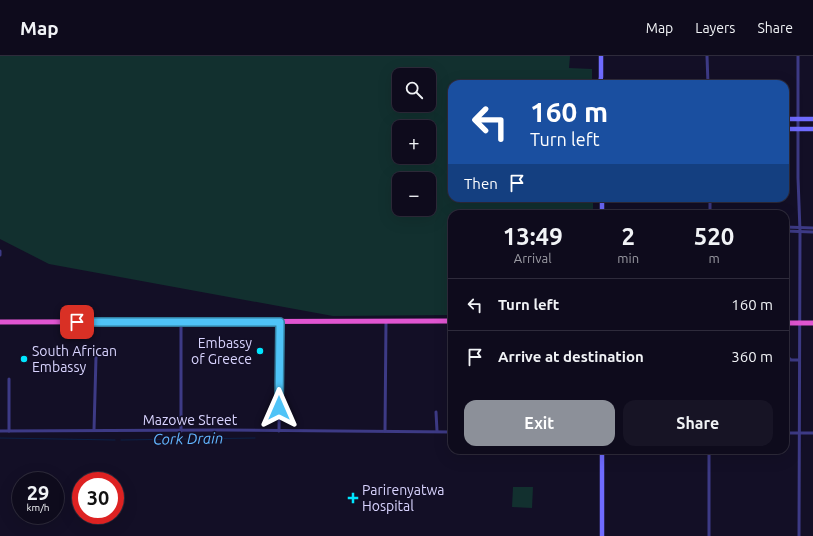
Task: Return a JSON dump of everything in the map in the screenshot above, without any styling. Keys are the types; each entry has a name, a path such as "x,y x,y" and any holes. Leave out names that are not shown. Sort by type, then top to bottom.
{"highway":[{"path":"0,322 448,322"},
{"path":"789,323 813,323"}],"main road":[{"path":"601,56 601,80"},
{"path":"789,119 813,119"},
{"path":"789,129 813,129"},
{"path":"602,454 602,536"}],"street":[{"path":"707,56 708,80"},
{"path":"798,56 800,230 799,536"},
{"path":"789,228 813,232"},
{"path":"789,231 813,228"},
{"path":"385,431 386,321"},
{"path":"181,322 181,431"},
{"path":"279,430 280,322"},
{"path":"94,430 96,357"},
{"path":"789,358 791,360 799,360"},
{"path":"9,378 9,432"},
{"path":"436,412 437,431"},
{"name":"Mazowe Street","path":"0,431 279,430 448,432"},
{"path":"789,433 813,433"},
{"path":"709,454 709,536"}],"green space":[{"path":"0,56 570,56 569,68 592,69 592,80 448,80 448,202 593,202 593,210 448,210 448,315 333,316 49,264 0,239"},
{"path":"513,487 533,487 532,508 512,507"}],"waterway":[{"name":"Cork Drain","path":"0,438 115,440"},
{"name":"Cork Drain","path":"121,440 255,438"}],"place":[{"name":"Embassy of Greece","path":"260,351"},
{"name":"South African Embassy","path":"24,359"},
{"name":"Parirenyatwa Hospital","path":"353,498"}],"route":[{"path":"77,322 280,322 279,408"}]}
